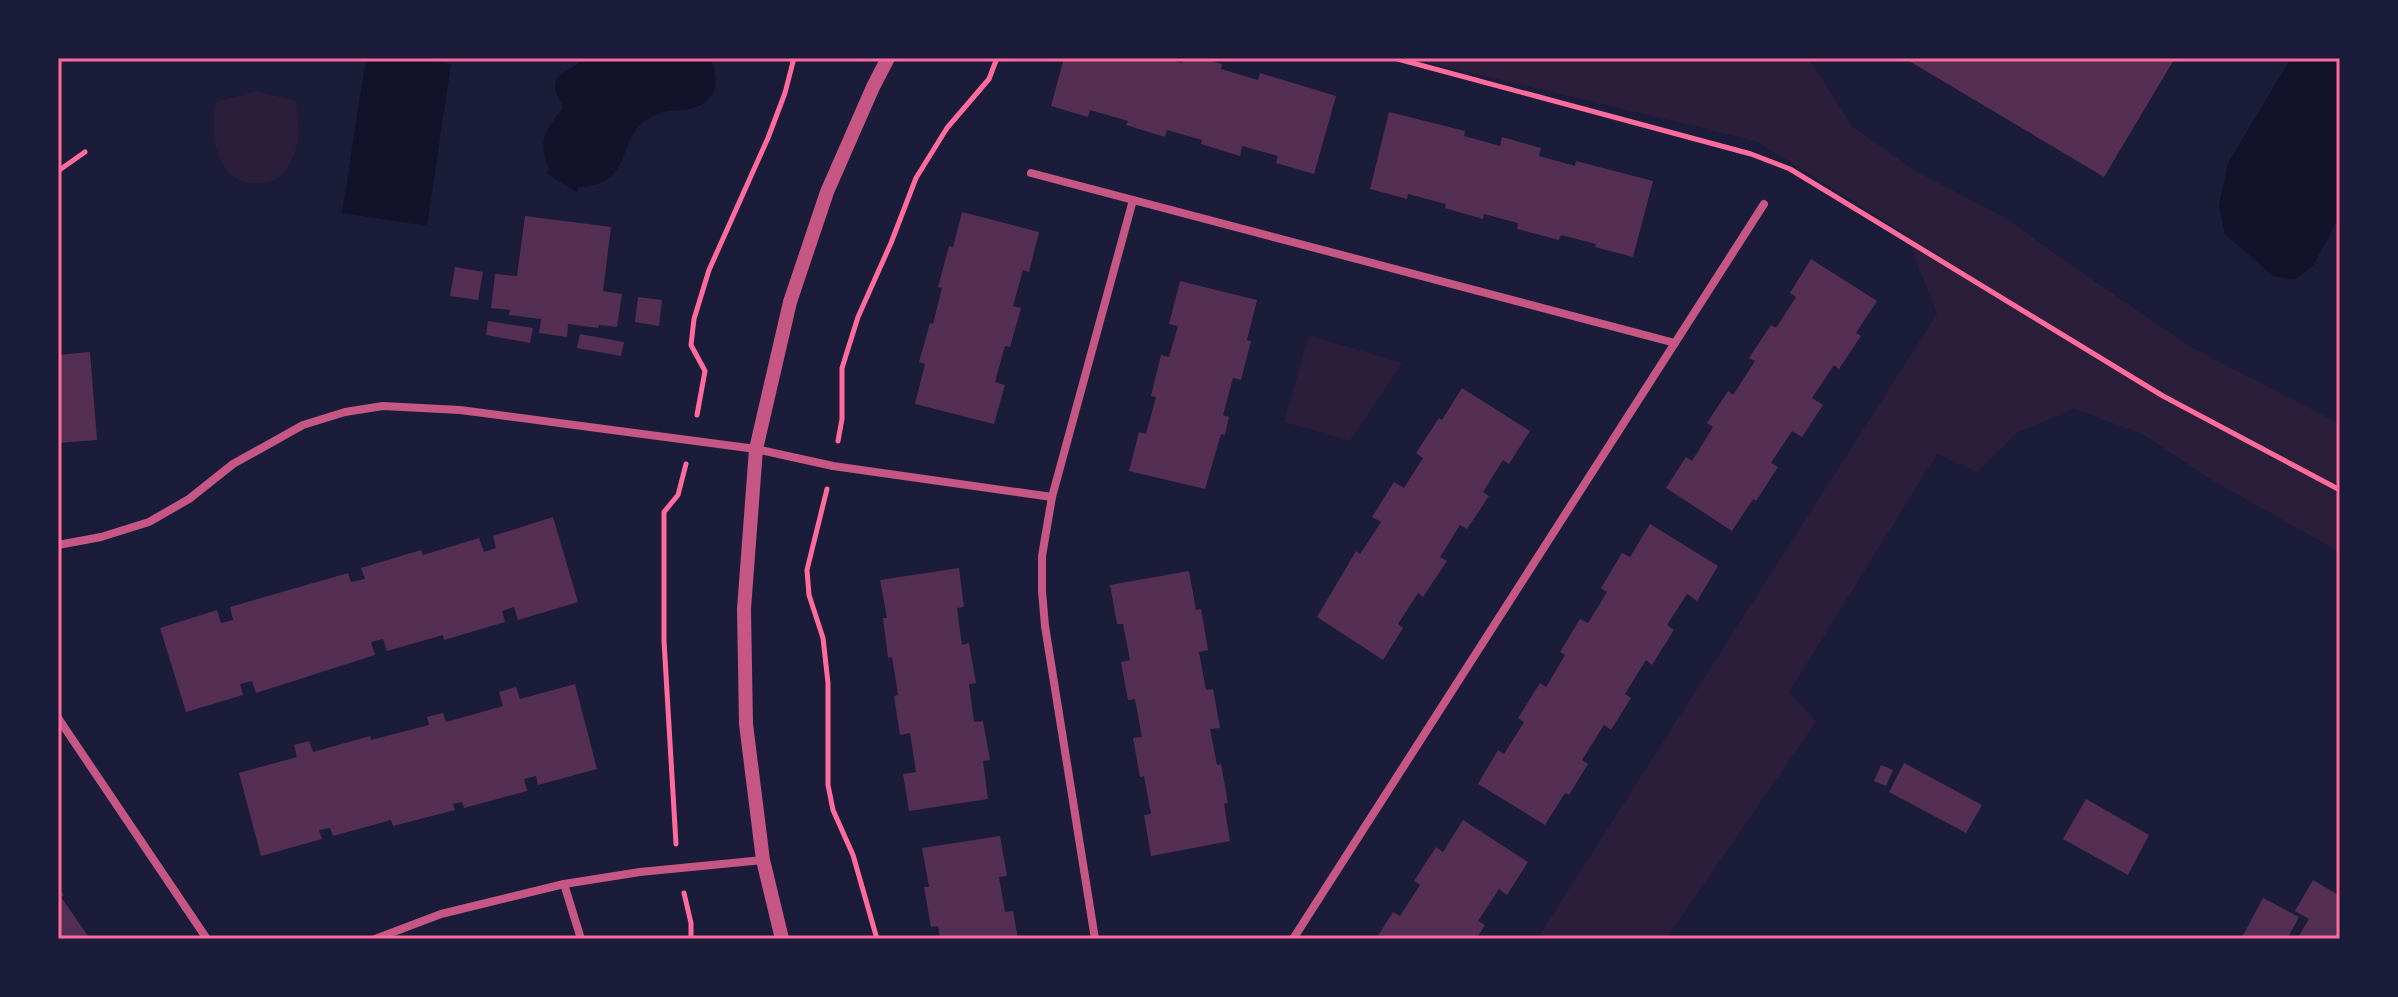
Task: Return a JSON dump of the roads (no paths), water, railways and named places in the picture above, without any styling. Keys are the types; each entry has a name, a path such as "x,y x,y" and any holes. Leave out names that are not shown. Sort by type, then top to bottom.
{"street":[{"path":"782,939 763,860 746,724 744,623 756,449 790,302 827,192 888,58"},
{"path":"1031,173 1675,343"},
{"path":"1095,939 1043,603 1042,556 1052,497 1133,200"},
{"path":"1293,939 1764,204"},
{"path":"58,545 101,537 149,522 189,499 233,464 303,425 345,412 383,406 460,410 756,449 833,466 1052,497"},
{"path":"58,718 207,939"},
{"path":"375,939 441,914 564,884 640,872 763,860"},
{"path":"564,884 581,939"}]}
